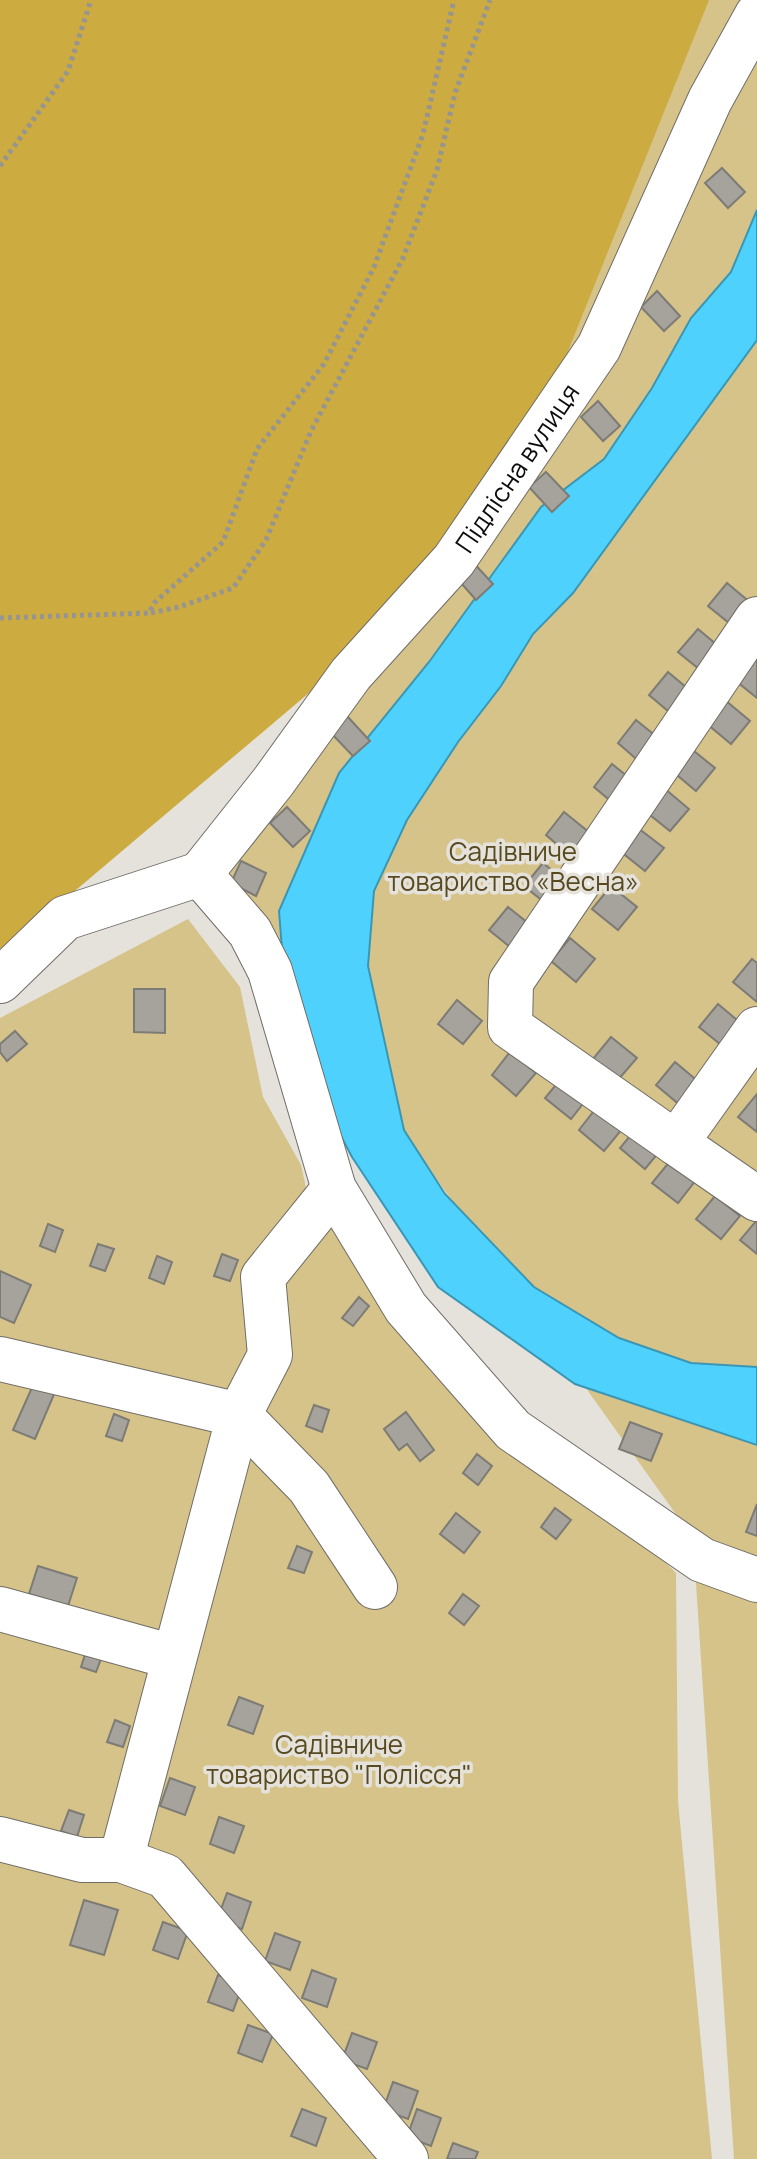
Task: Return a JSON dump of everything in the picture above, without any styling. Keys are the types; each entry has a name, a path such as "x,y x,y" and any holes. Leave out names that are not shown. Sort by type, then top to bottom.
{"street":[{"name":"Підлісна вулиця","path":"200,874 273,782 351,674 454,560 599,347 710,100 757,15"},
{"path":"757,619 511,982 510,1027 757,1199"},
{"path":"0,981 65,918 200,874 250,932 270,971 334,1189 406,1308 513,1430 702,1560 757,1580"},
{"path":"676,1143 757,1029"},
{"path":"121,1860 239,1415 270,1355 263,1277 334,1189"},
{"path":"0,1359 239,1415 309,1487 375,1587"},
{"path":"0,1609 173,1657"},
{"path":"0,1839 82,1860 121,1860 165,1876 406,2159"}],"path":[{"path":"0,166 68,71 91,0"},
{"path":"149,613 154,603 223,542 257,449 324,364 374,267 423,134 454,0"},
{"path":"0,618 149,613 179,607 233,588 266,540 311,431 403,258 437,170 455,93 490,0"}],"green space":[{"name":"Садівниче товариство «Весна»","path":"708,0 757,0 757,2159 734,2159 693,1538 225,883"},
{"name":"Садівниче товариство \"Полісся\"","path":"188,919 240,987 263,1097 301,1165 308,1197 676,1573 678,1801 712,2159 0,2159 0,1018"}],"shaded area":[{"path":"0,0 709,0 564,361 375,637 50,912 0,949"}],"water":[{"path":"757,210 757,340 573,593 533,634 501,686 458,742 407,820 374,891 368,966 404,1130 445,1194 534,1287 619,1338 691,1363 757,1367 757,1445 575,1384 438,1287 352,1157 289,1038 279,911 339,773 429,662 541,507 604,459 652,388 691,318 731,272"}],"building":[{"path":"722,168 745,192 728,208 705,183"},
{"path":"657,291 680,316 664,331 641,307"},
{"path":"598,401 620,426 603,441 581,417"},
{"path":"546,472 569,496 552,512 529,487"},
{"path":"470,559 493,584 476,600 454,575"},
{"path":"727,583 752,604 734,627 708,606"},
{"path":"698,629 723,650 704,673 678,652"},
{"path":"757,659 757,698 736,681"},
{"path":"668,672 693,693 674,716 649,695"},
{"path":"725,700 750,721 731,744 706,723"},
{"path":"347,716 370,741 353,756 330,732"},
{"path":"636,720 662,741 642,764 618,743"},
{"path":"689,747 715,768 696,791 671,770"},
{"path":"612,764 638,785 619,808 594,787"},
{"path":"664,788 689,809 670,831 645,811"},
{"path":"287,807 310,831 293,847 270,823"},
{"path":"564,812 590,833 571,856 546,835"},
{"path":"638,828 664,848 645,871 620,851"},
{"path":"241,861 266,873 256,896 231,883"},
{"path":"543,863 568,883 549,906 524,886"},
{"path":"611,886 637,907 618,930 592,909"},
{"path":"508,907 533,927 515,951 489,930"},
{"path":"570,938 595,959 576,982 551,961"},
{"path":"752,959 757,963 757,1002 733,982"},
{"path":"134,989 165,989 165,1033 134,1032"},
{"path":"457,1000 482,1021 463,1044 438,1024"},
{"path":"718,1004 743,1025 725,1048 699,1027"},
{"path":"15,1031 27,1044 7,1061 0,1052 0,1044"},
{"path":"611,1037 637,1058 617,1081 592,1060"},
{"path":"510,1052 536,1073 516,1096 492,1075"},
{"path":"675,1062 700,1083 681,1106 656,1085"},
{"path":"564,1075 589,1096 571,1119 545,1098"},
{"path":"757,1094 757,1132 738,1117"},
{"path":"597,1107 623,1128 604,1151 579,1130"},
{"path":"639,1125 664,1146 645,1169 620,1148"},
{"path":"671,1160 696,1180 678,1203 652,1183"},
{"path":"715,1196 740,1216 721,1239 696,1219"},
{"path":"757,1220 757,1254 740,1240"},
{"path":"48,1224 63,1230 55,1252 40,1246"},
{"path":"98,1244 114,1249 105,1271 90,1266"},
{"path":"222,1254 238,1260 230,1281 214,1276"},
{"path":"157,1256 172,1262 164,1284 149,1278"},
{"path":"0,1271 31,1285 14,1323 0,1317"},
{"path":"359,1297 369,1306 353,1326 342,1318"},
{"path":"34,1383 55,1392 35,1439 13,1430"},
{"path":"314,1405 329,1410 322,1432 306,1426"},
{"path":"406,1412 434,1450 420,1461 407,1444 399,1450 384,1429"},
{"path":"114,1414 129,1420 122,1441 106,1436"},
{"path":"630,1422 662,1434 651,1461 619,1449"},
{"path":"477,1454 492,1466 478,1485 463,1473"},
{"path":"757,1504 757,1536 746,1532"},
{"path":"555,1508 571,1520 556,1539 541,1527"},
{"path":"456,1513 480,1532 464,1553 440,1534"},
{"path":"297,1546 312,1552 304,1573 288,1568"},
{"path":"38,1566 77,1578 68,1606 29,1594"},
{"path":"463,1594 479,1606 464,1625 449,1613"},
{"path":"88,1645 104,1651 96,1672 81,1667"},
{"path":"239,1697 263,1706 253,1734 228,1725"},
{"path":"115,1720 130,1726 123,1747 107,1742"},
{"path":"170,1778 195,1787 185,1815 160,1806"},
{"path":"69,1810 84,1815 77,1837 61,1831"},
{"path":"219,1817 244,1826 234,1853 210,1844"},
{"path":"227,1893 251,1902 242,1929 217,1920"},
{"path":"84,1900 118,1910 104,1955 70,1945"},
{"path":"163,1922 188,1931 178,1959 153,1950"},
{"path":"275,1933 300,1942 290,1970 265,1961"},
{"path":"312,1970 336,1979 327,2007 302,1998"},
{"path":"218,1975 243,1984 233,2011 208,2002"},
{"path":"248,2025 273,2034 262,2062 238,2053"},
{"path":"352,2033 377,2042 367,2069 342,2060"},
{"path":"393,2082 418,2091 408,2119 383,2110"},
{"path":"302,2109 326,2118 316,2146 291,2136"},
{"path":"417,2109 441,2118 431,2146 407,2137"},
{"path":"453,2143 478,2152 475,2159 447,2159"}]}
